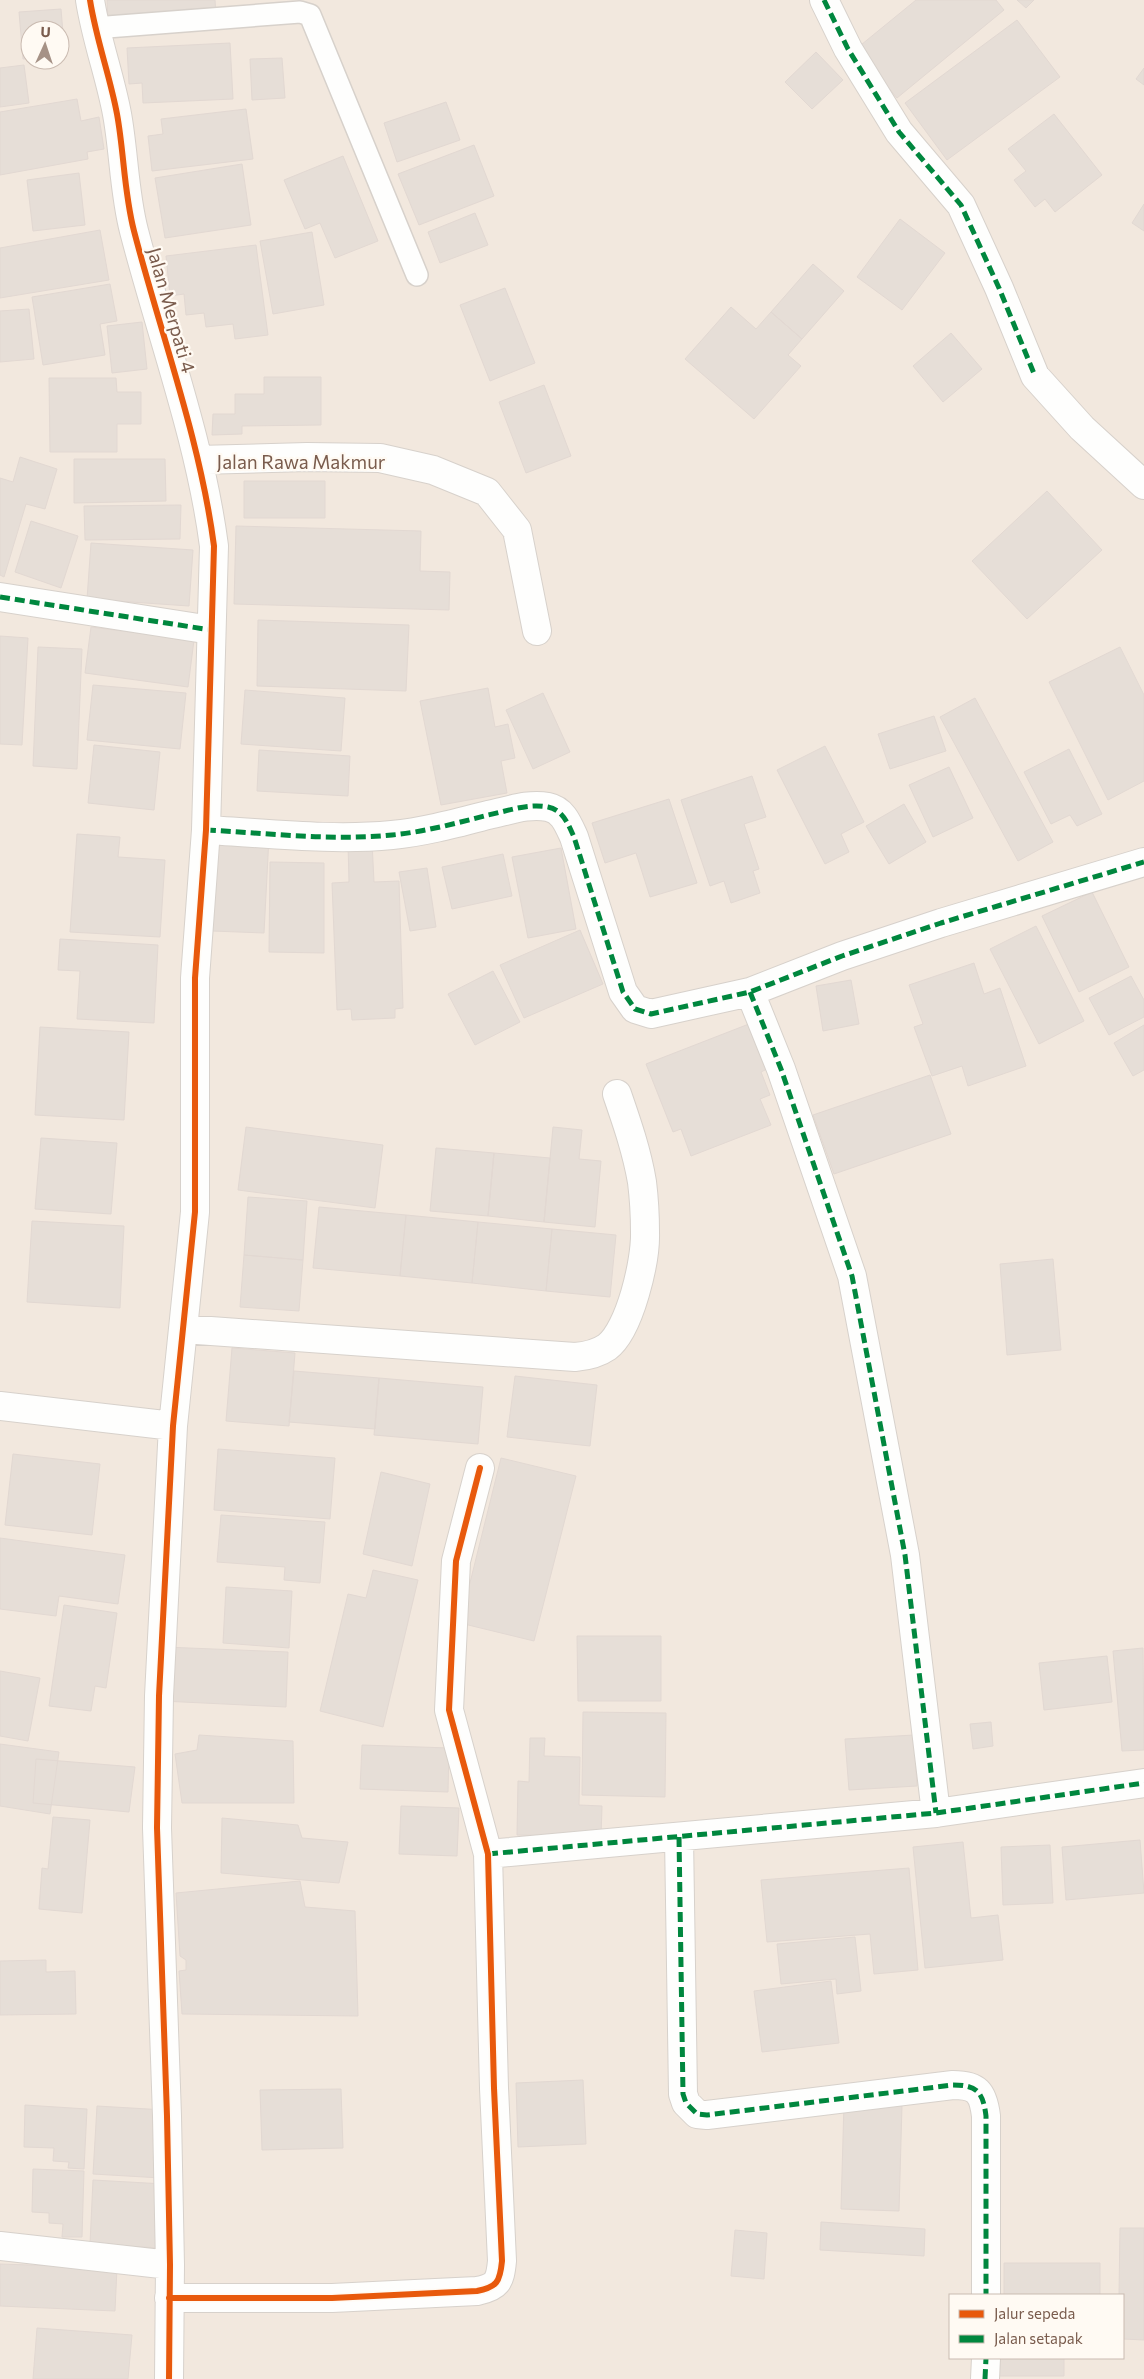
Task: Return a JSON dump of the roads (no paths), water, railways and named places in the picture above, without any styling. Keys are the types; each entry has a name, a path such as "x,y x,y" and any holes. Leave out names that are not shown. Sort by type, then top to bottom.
{"street":[{"name":"Jalan Merpati 4","path":"90,0 94,28 117,113 133,228 198,460 209,508 214,546 206,830 195,978 195,1212 173,1426 158,1696 157,1828 170,2265 170,2379"},
{"path":"824,0 848,49 899,132 961,205 1035,376 1082,428 1144,485"},
{"name":"Jalan Rawa Makmur","path":"198,460 307,457 380,458 433,470 487,492 517,530 536,631"},
{"path":"0,597 211,630"},
{"path":"206,830 328,837 392,836 530,805 548,807 558,811 566,819 624,992 635,1008 651,1014 750,992 842,956 941,923 1144,862"},
{"path":"750,992 780,1068 852,1276 904,1556 936,1813"},
{"path":"183,1329 565,1357 593,1355 609,1346 624,1325 638,1284 646,1234 642,1183 632,1138 617,1094"},
{"path":"0,1406 173,1426"},
{"path":"169,2298 332,2298 458,2292 490,2289 498,2282 502,2262 494,2088 488,1854 449,1710 456,1561 480,1468"},
{"path":"488,1854 936,1813 1144,1783"},
{"path":"679,1836 683,2094 686,2103 697,2114 707,2114 952,2085 966,2085 974,2088 981,2094 986,2116 986,2294"},
{"path":"0,2246 170,2265"},
{"path":"986,2359 986,2379"}],"lane":[{"path":"94,28 300,12 310,15 417,275"}]}
